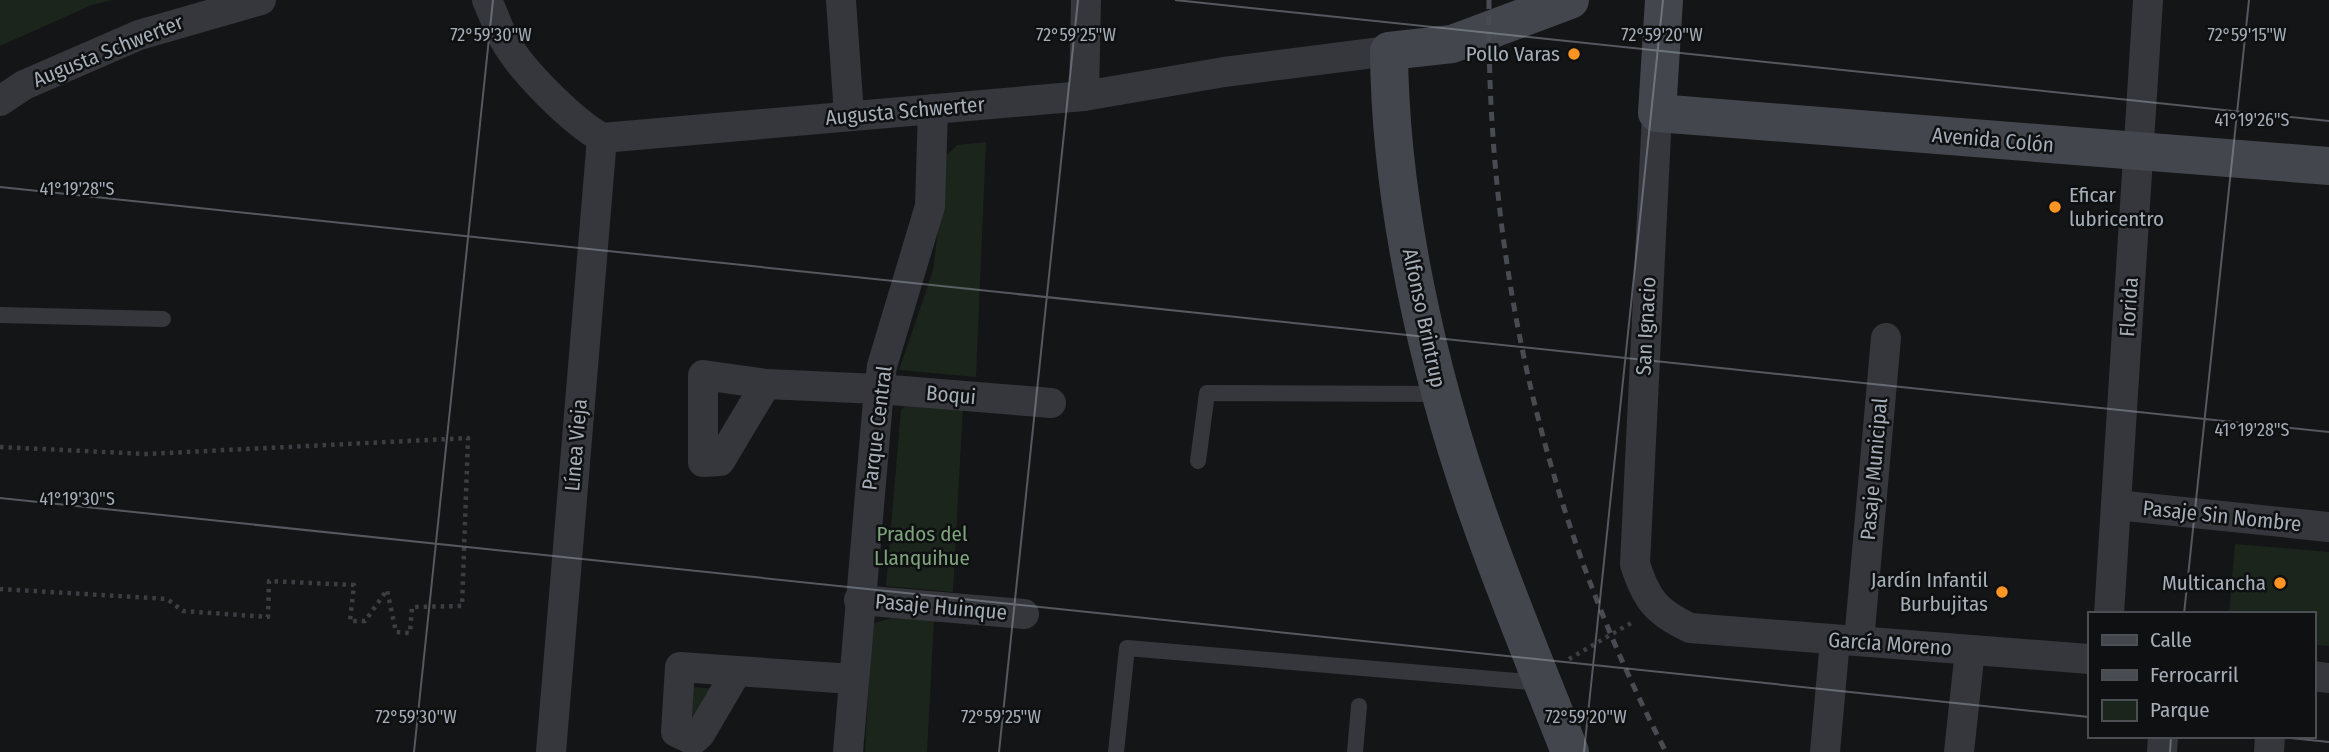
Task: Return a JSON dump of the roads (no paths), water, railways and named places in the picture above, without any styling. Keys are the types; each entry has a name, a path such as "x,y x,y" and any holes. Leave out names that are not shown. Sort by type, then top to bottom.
{"street":[{"name":"Augusta Schwerter","path":"0,101 24,85 139,35 261,0"},
{"path":"487,0 505,42 560,106 584,127 602,138"},
{"path":"841,0 849,115"},
{"path":"1084,96 1086,0"},
{"path":"1389,51 1452,44 1570,0"},
{"name":"San Ignacio","path":"1664,0 1635,564 1642,587 1656,608 1690,628"},
{"name":"Florida","path":"2109,612 2148,0"},
{"name":"Augusta Schwerter","path":"602,138 1084,96 1224,72 1389,51"},
{"name":"Alfonso Brintrup","path":"1389,51 1389,96 1401,208 1441,394 1478,514 1570,752"},
{"name":"Parque Central","path":"848,752 852,679 882,366 930,206 933,109"},
{"name":"Avenida Colón","path":"1657,113 2329,166"},
{"name":"Línea Vieja","path":"551,752 602,138"},
{"name":"Pasaje Municipal","path":"1825,752 1847,641 1886,338"},
{"name":"Boqui","path":"766,384 879,389 1051,404"},
{"name":"Pasaje Sin Nombre","path":"2116,505 2329,527"},
{"name":"Pasaje Huinque","path":"859,600 1024,614"},
{"name":"García Moreno","path":"1690,628 2088,659"},
{"path":"1959,752 1970,650"},
{"path":"737,671 852,679"}],"lane":[{"path":"0,315 163,318"},
{"path":"1198,461 1207,393 1441,394"},
{"path":"1116,752 1127,648 1542,679"},
{"path":"1354,752 1359,706"}],"railway":[{"path":"1489,0 1491,99 1498,196 1512,292 1531,387 1556,481 1586,573 1623,663 1666,752"}],"place":[{"name":"Pollo Varas","path":"1574,54"},
{"name":"Eficar lubricentro","path":"2055,207"},
{"name":"Multicancha","path":"2280,583"},
{"name":"Jardín Infantil Burbujitas","path":"2002,592"}],"park label":[{"name":"Prados del Llanquihue","path":"922,546"}]}
